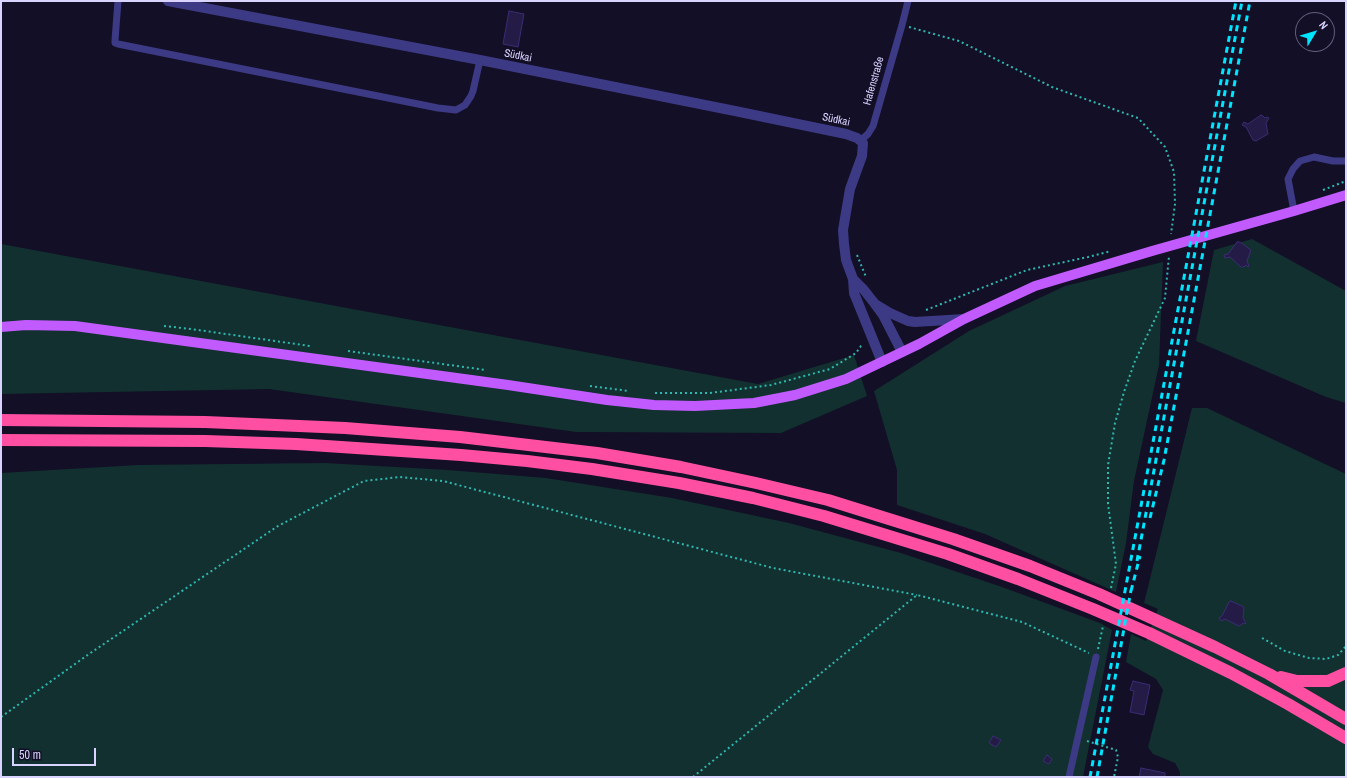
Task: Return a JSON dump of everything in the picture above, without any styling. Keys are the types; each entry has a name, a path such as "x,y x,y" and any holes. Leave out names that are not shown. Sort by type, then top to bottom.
{"highway":[{"path":"1,420 205,422 345,428 460,437 597,453 681,467 749,481 835,502 953,539 1104,594 1269,674 1346,719"},
{"path":"1,440 175,441 296,444 468,456 592,469 686,484 753,498 824,516 948,554 1018,579 1093,609 1149,633 1231,673 1346,738"},
{"path":"1269,674 1297,681 1328,681 1346,673"}],"main road":[{"path":"1,327 26,325 75,326 508,385 607,400 661,405 695,406 754,403 795,395 846,379 902,352 964,319 1035,286 1346,195"}],"street":[{"name":"Südkai","path":"168,1 480,60 742,112 846,134 861,140"},
{"path":"861,140 863,147 862,156 850,189 843,230 846,260 853,279 854,293 882,362"},
{"path":"853,279 864,290 883,315 902,352"},
{"path":"875,304 908,321 915,322 964,319"}],"lane":[{"path":"118,1 115,43 438,108 456,110 465,105 474,90 480,60"},
{"name":"Hafenstraße","path":"861,140 868,134 873,126 908,1"},
{"path":"1294,211 1288,180 1292,169 1300,161 1314,157 1333,161 1346,161"},
{"path":"1069,777 1096,657"}],"path":[{"path":"902,25 959,41 1052,87 1138,118 1165,147 1174,172 1175,204 1171,235"},
{"path":"856,249 857,256 867,278"},
{"path":"922,310 927,310 986,285 1027,270 1116,250"},
{"path":"1104,594 1116,564 1108,496 1108,466 1115,423 1135,361 1165,298 1170,251"},
{"path":"160,326 316,347"},
{"path":"651,393 710,392 771,385 830,369 856,353 861,346 873,341"},
{"path":"347,351 486,370"},
{"path":"588,385 635,391"},
{"path":"1,717 89,654 278,526 364,481 400,477 443,481 773,568 917,595 1022,622 1096,657 1103,626"},
{"path":"693,777 917,595"},
{"path":"1262,638 1285,651 1309,658 1326,659 1338,655 1346,646"},
{"path":"1077,738 1116,750 1118,757 1114,777"}],"green space":[{"path":"1252,239 1346,291 1346,403 1326,397 1196,341 1214,250"},
{"path":"1,244 758,384 854,355 867,396 781,433 576,432 269,389 1,394"},
{"path":"1163,262 1159,365 1134,481 1126,543 1116,592 985,534 897,505 897,470 874,391 969,331 1065,286"},
{"path":"1192,408 1207,408 1346,474 1346,777 1180,777 1180,772 1175,763 1153,754 1148,747 1163,690 1156,679 1126,662 1131,634 1146,641 1158,609 1144,603"},
{"path":"325,463 448,470 546,478 672,498 789,523 901,553 1002,587 1100,623 1112,630 1083,777 1,777 1,473 138,465"}],"building":[{"path":"509,11 524,14 518,47 503,44"},
{"path":"1261,115 1265,118 1269,118 1266,123 1268,134 1256,141 1253,140 1246,127 1242,125 1244,122 1248,124"},
{"path":"1237,242 1240,242 1251,250 1247,261 1248,267 1246,265 1241,267 1230,257 1225,258 1224,255 1228,254"},
{"path":"1231,601 1244,607 1243,618 1246,623 1245,624 1243,623 1239,626 1225,619 1221,621 1219,618 1222,616 1229,602"},
{"path":"1133,681 1150,685 1144,715 1130,712 1134,691 1130,690"},
{"path":"993,736 1001,740 996,747 989,743"},
{"path":"1047,755 1052,759 1049,764 1043,761"},
{"path":"1141,768 1165,773 1165,777 1139,777"}],"railway":[{"path":"1090,777 1236,1"},
{"path":"1137,561 1242,1"},
{"path":"1150,518 1164,460 1250,1"},
{"path":"1131,591 1140,556"},
{"path":"1097,777 1131,590"}]}
